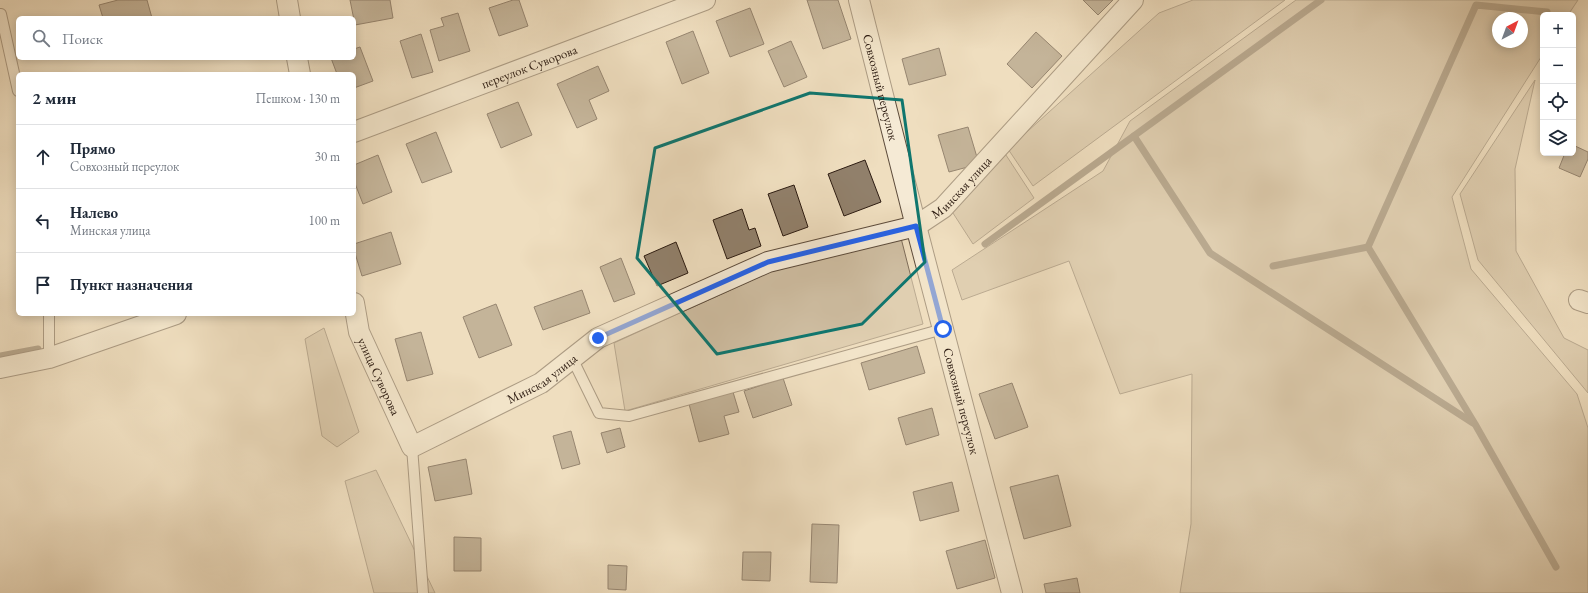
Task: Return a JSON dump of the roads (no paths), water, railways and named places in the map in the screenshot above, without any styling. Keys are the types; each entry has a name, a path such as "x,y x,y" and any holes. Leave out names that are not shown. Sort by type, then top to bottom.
{"street":[{"path":"287,0 290,16"},
{"name":"переулок Суворова","path":"356,131 705,0"},
{"name":"Совхозный переулок","path":"859,0 916,226 1012,593"},
{"name":"Минская улица","path":"412,447 541,383 598,338 768,262 916,226 944,208 1133,0"},
{"path":"297,60 300,72"},
{"name":"улица Суворова","path":"356,313 360,332 412,447"},
{"path":"0,368 49,358 170,316"}],"lane":[{"path":"1,14 16,82"},
{"path":"48,316 49,358"},
{"path":"572,358 599,413 629,416 943,329"},
{"path":"412,447 423,593"}],"waterway":[{"path":"985,244 1321,0"},
{"path":"1547,12 1476,5 1368,247 1475,424 1556,567"},
{"path":"1134,136 1210,253 1473,423"},
{"path":"1273,266 1368,247"},
{"path":"0,356 38,349"}]}
